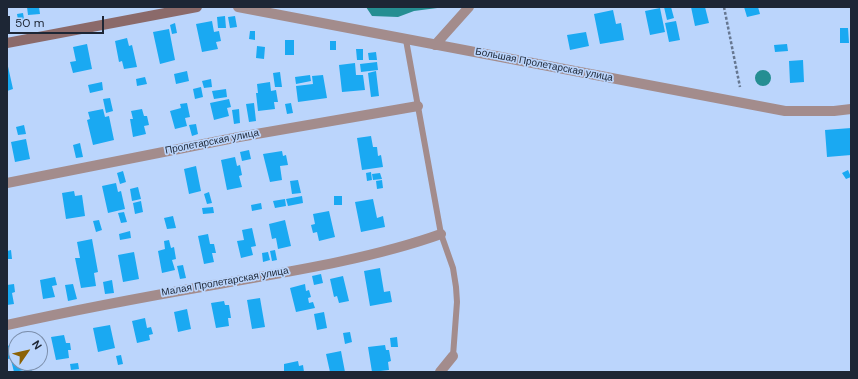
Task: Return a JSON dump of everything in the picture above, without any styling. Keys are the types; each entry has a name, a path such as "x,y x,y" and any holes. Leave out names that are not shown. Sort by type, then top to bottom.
{"street":[{"path":"7,43 203,7"},
{"name":"Большая Пролетарская улица","path":"238,7 784,111 834,112 851,109"},
{"path":"435,45 470,7"},
{"name":"Пролетарская улица","path":"7,183 239,137 418,106"},
{"name":"Малая Пролетарская улица","path":"7,325 130,299 268,275 337,261 416,243 441,234"},
{"path":"440,372 453,356"}],"lane":[{"path":"406,40 441,234 453,268 456,286 453,356"}],"path":[{"path":"724,7 740,87"}],"shaded area":[{"path":"366,7 445,7 414,11 398,17 372,16"},
{"path":"763,70 769,72 771,78 769,84 763,86 757,84 755,78 757,72"}],"building":[{"path":"27,7 39,7 40,14 28,15"},
{"path":"664,7 671,7 674,18 667,20"},
{"path":"691,7 705,7 709,23 695,26"},
{"path":"744,7 758,7 760,14 747,17"},
{"path":"660,8 665,32 650,35 645,11"},
{"path":"613,10 616,24 621,23 624,40 600,44 594,14"},
{"path":"23,13 25,25 19,26 17,14"},
{"path":"225,16 226,28 218,28 217,17"},
{"path":"235,16 237,27 230,28 228,17"},
{"path":"212,21 214,32 219,31 221,41 216,42 218,49 202,52 196,24"},
{"path":"676,21 680,40 669,42 665,23"},
{"path":"175,23 177,33 172,34 170,25"},
{"path":"840,28 848,28 849,43 840,43"},
{"path":"169,29 175,60 160,64 153,32"},
{"path":"250,31 255,31 255,40 249,39"},
{"path":"586,32 589,46 570,50 567,35"},
{"path":"127,38 129,46 132,45 137,67 124,69 122,61 119,62 115,41"},
{"path":"285,40 294,40 294,55 285,55"},
{"path":"330,41 336,41 336,50 330,50"},
{"path":"87,44 92,69 73,73 70,62 76,61 73,47"},
{"path":"787,44 788,51 775,52 774,45"},
{"path":"257,46 265,47 264,59 256,58"},
{"path":"356,49 363,49 363,60 357,60"},
{"path":"376,52 377,60 369,60 368,53"},
{"path":"803,60 804,82 790,83 789,61"},
{"path":"7,62 13,89 7,91"},
{"path":"377,62 378,70 361,72 360,64"},
{"path":"355,63 356,75 363,75 365,90 342,92 339,65"},
{"path":"187,71 189,81 176,84 174,74"},
{"path":"376,71 379,96 371,97 368,73"},
{"path":"280,72 282,87 275,87 273,73"},
{"path":"310,75 311,81 296,84 295,77"},
{"path":"323,75 327,98 298,102 296,86 313,84 312,76"},
{"path":"145,77 147,84 137,86 136,79"},
{"path":"211,79 212,87 204,88 202,81"},
{"path":"102,82 103,90 90,93 88,85"},
{"path":"270,82 271,91 276,90 278,102 274,102 275,109 258,111 256,93 258,93 257,84"},
{"path":"201,87 203,97 195,99 193,89"},
{"path":"226,89 227,97 214,99 212,91"},
{"path":"110,98 113,111 106,113 103,99"},
{"path":"229,99 231,107 227,108 229,116 214,120 210,103"},
{"path":"187,103 190,117 185,118 187,126 175,129 170,111 181,108 180,104"},
{"path":"254,103 256,121 249,122 246,104"},
{"path":"291,103 293,113 287,114 285,104"},
{"path":"103,109 105,117 109,116 114,140 93,145 87,120 90,119 88,112"},
{"path":"142,109 144,116 147,116 149,125 144,126 146,134 133,137 130,119 133,119 131,111"},
{"path":"239,109 240,123 234,124 232,110"},
{"path":"196,124 198,134 192,136 189,125"},
{"path":"24,125 26,134 18,135 16,127"},
{"path":"851,128 851,155 827,157 825,130"},
{"path":"371,136 373,147 377,147 378,156 381,155 383,167 362,170 357,138"},
{"path":"26,139 30,159 15,162 11,142"},
{"path":"80,143 83,157 76,158 73,145"},
{"path":"249,150 251,159 242,161 240,152"},
{"path":"282,151 283,156 286,155 288,165 280,166 282,180 270,182 263,154"},
{"path":"235,157 237,166 240,165 242,175 239,176 242,187 227,190 221,160"},
{"path":"196,166 201,191 189,194 184,169"},
{"path":"848,170 851,177 846,179 842,173"},
{"path":"123,171 126,182 120,184 117,173"},
{"path":"371,172 372,180 367,181 366,173"},
{"path":"380,173 382,179 373,180 372,174"},
{"path":"298,180 301,193 292,194 290,181"},
{"path":"382,180 383,188 377,189 376,181"},
{"path":"116,183 118,192 121,191 125,209 108,213 102,186"},
{"path":"138,187 141,199 132,201 130,189"},
{"path":"74,191 75,196 82,195 85,216 66,219 62,193"},
{"path":"209,192 212,203 207,204 204,194"},
{"path":"302,196 303,203 288,206 286,199"},
{"path":"334,196 342,196 342,205 334,205"},
{"path":"285,199 286,206 275,208 273,201"},
{"path":"373,199 377,218 383,216 385,227 361,232 355,202"},
{"path":"141,201 143,212 135,214 133,203"},
{"path":"261,203 262,209 252,211 251,205"},
{"path":"213,207 214,213 203,214 202,208"},
{"path":"329,211 335,237 319,241 317,232 313,233 311,225 315,224 313,214"},
{"path":"124,212 127,222 121,223 118,213"},
{"path":"173,216 176,228 167,229 164,218"},
{"path":"99,220 102,230 96,232 93,221"},
{"path":"285,220 291,246 278,249 276,238 272,239 269,224"},
{"path":"252,228 256,246 251,247 253,255 241,258 237,241 244,240 242,230"},
{"path":"130,231 131,238 120,240 119,234"},
{"path":"208,234 210,244 214,244 216,253 212,253 214,262 204,264 198,236"},
{"path":"92,239 98,272 94,273 96,286 81,288 75,258 80,258 77,242"},
{"path":"169,240 171,248 174,247 176,259 172,260 175,270 162,273 158,251 165,249 164,241"},
{"path":"11,250 12,259 7,259 7,251"},
{"path":"275,250 277,260 272,261 270,251"},
{"path":"134,252 139,279 123,282 118,255"},
{"path":"268,252 270,260 263,262 262,253"},
{"path":"183,265 186,278 180,279 177,266"},
{"path":"380,268 384,292 390,291 392,302 370,306 364,271"},
{"path":"321,274 323,283 314,285 312,276"},
{"path":"343,276 349,301 339,303 337,296 334,297 330,279"},
{"path":"55,277 57,285 52,286 55,297 43,299 40,280"},
{"path":"112,280 114,293 105,294 103,282"},
{"path":"14,284 15,292 12,293 14,304 7,305 7,285"},
{"path":"73,284 77,299 68,301 65,285"},
{"path":"305,284 306,291 309,290 311,297 308,298 309,303 313,302 315,308 296,312 290,288"},
{"path":"260,298 265,327 252,329 247,300"},
{"path":"224,301 225,305 229,305 231,318 228,318 229,326 216,328 211,303"},
{"path":"187,309 191,329 178,332 174,312"},
{"path":"324,312 327,328 317,330 314,314"},
{"path":"145,318 147,328 151,327 153,334 149,335 150,340 137,343 132,321"},
{"path":"110,325 115,348 98,352 93,328"},
{"path":"350,332 352,342 345,344 343,333"},
{"path":"64,335 66,343 70,343 71,350 68,350 69,358 56,360 51,337"},
{"path":"397,337 398,347 391,347 390,338"},
{"path":"385,345 386,350 389,350 391,361 388,362 389,370 372,372 368,347"},
{"path":"7,346 8,346 7,359"},
{"path":"341,351 345,372 330,372 326,354"},
{"path":"121,355 123,364 118,365 116,356"},
{"path":"298,361 299,366 303,365 304,372 284,372 284,364"},
{"path":"78,363 79,369 71,370 70,364"}]}
